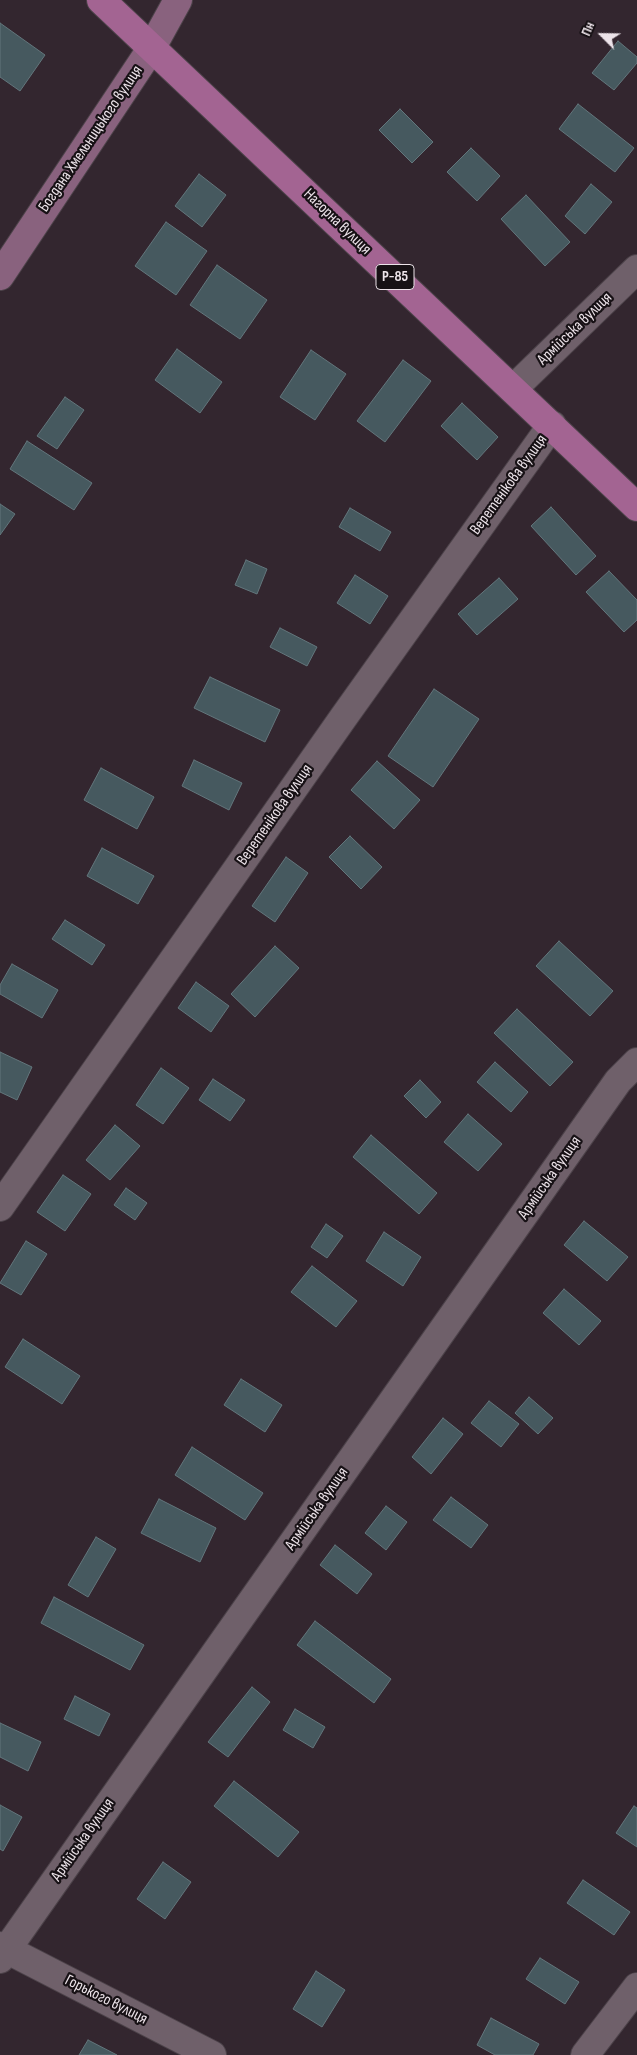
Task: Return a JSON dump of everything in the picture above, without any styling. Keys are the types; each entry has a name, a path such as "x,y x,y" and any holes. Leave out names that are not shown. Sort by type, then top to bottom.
{"main road":[{"name":"Нагорна вулиця","path":"102,0 151,49 208,99 637,507"}],"street":[{"name":"Богдана Хмельницького вулиця","path":"0,276 151,49 178,0"},
{"name":"Армійська вулиця","path":"512,389 637,269"},
{"name":"Веретенікова вулиця","path":"0,1207 337,726 552,425"},
{"name":"Армійська вулиця","path":"2,1951 618,1081 637,1062"},
{"name":"Горького вулиця","path":"2,1951 212,2055"},
{"path":"585,2055 637,1987"}],"building":[{"path":"0,23 45,55 20,91 0,77"},
{"path":"618,41 637,57 637,63 614,90 592,73"},
{"path":"578,104 634,148 615,172 559,129"},
{"path":"400,109 433,142 412,163 379,130"},
{"path":"471,148 500,176 477,201 447,172"},
{"path":"199,174 226,195 202,227 175,206"},
{"path":"591,184 612,202 585,234 565,216"},
{"path":"526,195 570,242 545,266 501,219"},
{"path":"166,222 207,251 176,295 135,266"},
{"path":"217,265 267,300 240,339 190,305"},
{"path":"177,349 222,382 200,413 155,380"},
{"path":"311,350 346,374 315,420 280,397"},
{"path":"403,360 431,381 385,442 357,421"},
{"path":"65,397 84,410 57,449 37,436"},
{"path":"462,403 498,437 477,460 441,426"},
{"path":"27,441 92,483 74,510 10,469"},
{"path":"0,504 15,514 0,535"},
{"path":"551,507 596,556 576,575 531,526"},
{"path":"350,508 391,532 380,551 339,527"},
{"path":"246,560 267,569 257,594 235,585"},
{"path":"609,571 637,600 637,620 624,632 586,592"},
{"path":"355,575 388,596 370,624 337,603"},
{"path":"499,578 518,599 477,635 458,614"},
{"path":"280,628 317,647 307,666 270,647"},
{"path":"210,677 280,710 265,742 194,708"},
{"path":"434,689 479,719 433,787 388,756"},
{"path":"194,760 242,783 229,810 182,786"},
{"path":"377,761 420,800 394,829 351,790"},
{"path":"101,768 154,797 137,829 84,800"},
{"path":"350,836 382,867 361,889 329,857"},
{"path":"102,848 154,876 138,904 87,876"},
{"path":"286,857 308,873 275,922 252,906"},
{"path":"65,920 105,945 92,965 52,939"},
{"path":"559,941 613,991 590,1016 536,966"},
{"path":"275,946 299,968 255,1017 231,994"},
{"path":"12,964 58,990 42,1018 0,994 0,985"},
{"path":"196,982 229,1006 211,1032 178,1008"},
{"path":"517,1009 573,1062 550,1086 494,1033"},
{"path":"0,1052 32,1067 17,1100 0,1092"},
{"path":"495,1062 528,1092 511,1112 477,1082"},
{"path":"161,1068 189,1088 163,1124 136,1105"},
{"path":"213,1079 245,1100 230,1121 199,1100"},
{"path":"420,1080 441,1102 426,1118 404,1096"},
{"path":"468,1114 502,1144 478,1171 444,1142"},
{"path":"115,1125 140,1146 110,1180 86,1160"},
{"path":"371,1135 437,1193 419,1214 353,1157"},
{"path":"63,1175 91,1194 65,1231 37,1212"},
{"path":"126,1188 147,1203 135,1220 114,1205"},
{"path":"584,1221 628,1257 607,1281 564,1245"},
{"path":"326,1224 343,1236 327,1258 311,1247"},
{"path":"384,1232 421,1257 403,1286 366,1261"},
{"path":"26,1241 47,1254 21,1295 0,1283"},
{"path":"312,1266 357,1301 336,1327 291,1292"},
{"path":"564,1289 601,1321 579,1345 543,1313"},
{"path":"23,1339 80,1376 62,1404 5,1367"},
{"path":"241,1379 282,1405 265,1432 224,1405"},
{"path":"529,1397 553,1418 538,1434 515,1413"},
{"path":"489,1401 519,1424 501,1447 471,1423"},
{"path":"443,1418 463,1434 431,1474 412,1457"},
{"path":"192,1447 263,1493 245,1520 175,1475"},
{"path":"451,1497 488,1525 471,1548 433,1520"},
{"path":"159,1499 216,1528 200,1562 141,1533"},
{"path":"386,1506 407,1522 386,1550 365,1533"},
{"path":"96,1537 116,1549 88,1597 68,1585"},
{"path":"335,1545 372,1574 357,1594 320,1565"},
{"path":"54,1597 144,1645 130,1670 41,1623"},
{"path":"315,1621 391,1679 374,1703 297,1645"},
{"path":"252,1687 270,1702 228,1757 208,1742"},
{"path":"75,1696 110,1714 99,1736 64,1719"},
{"path":"295,1709 325,1727 313,1748 283,1730"},
{"path":"0,1723 41,1742 28,1771 0,1757"},
{"path":"234,1781 299,1832 278,1857 214,1806"},
{"path":"0,1805 22,1817 3,1851 0,1849"},
{"path":"634,1806 637,1808 637,1847 616,1833"},
{"path":"163,1862 191,1882 165,1919 137,1899"},
{"path":"583,1880 630,1912 614,1935 567,1903"},
{"path":"540,1958 579,1982 565,2004 526,1979"},
{"path":"316,1971 345,1990 322,2027 293,2009"},
{"path":"491,2018 539,2044 533,2055 495,2055 477,2045"},
{"path":"88,2040 117,2055 79,2055"}]}
